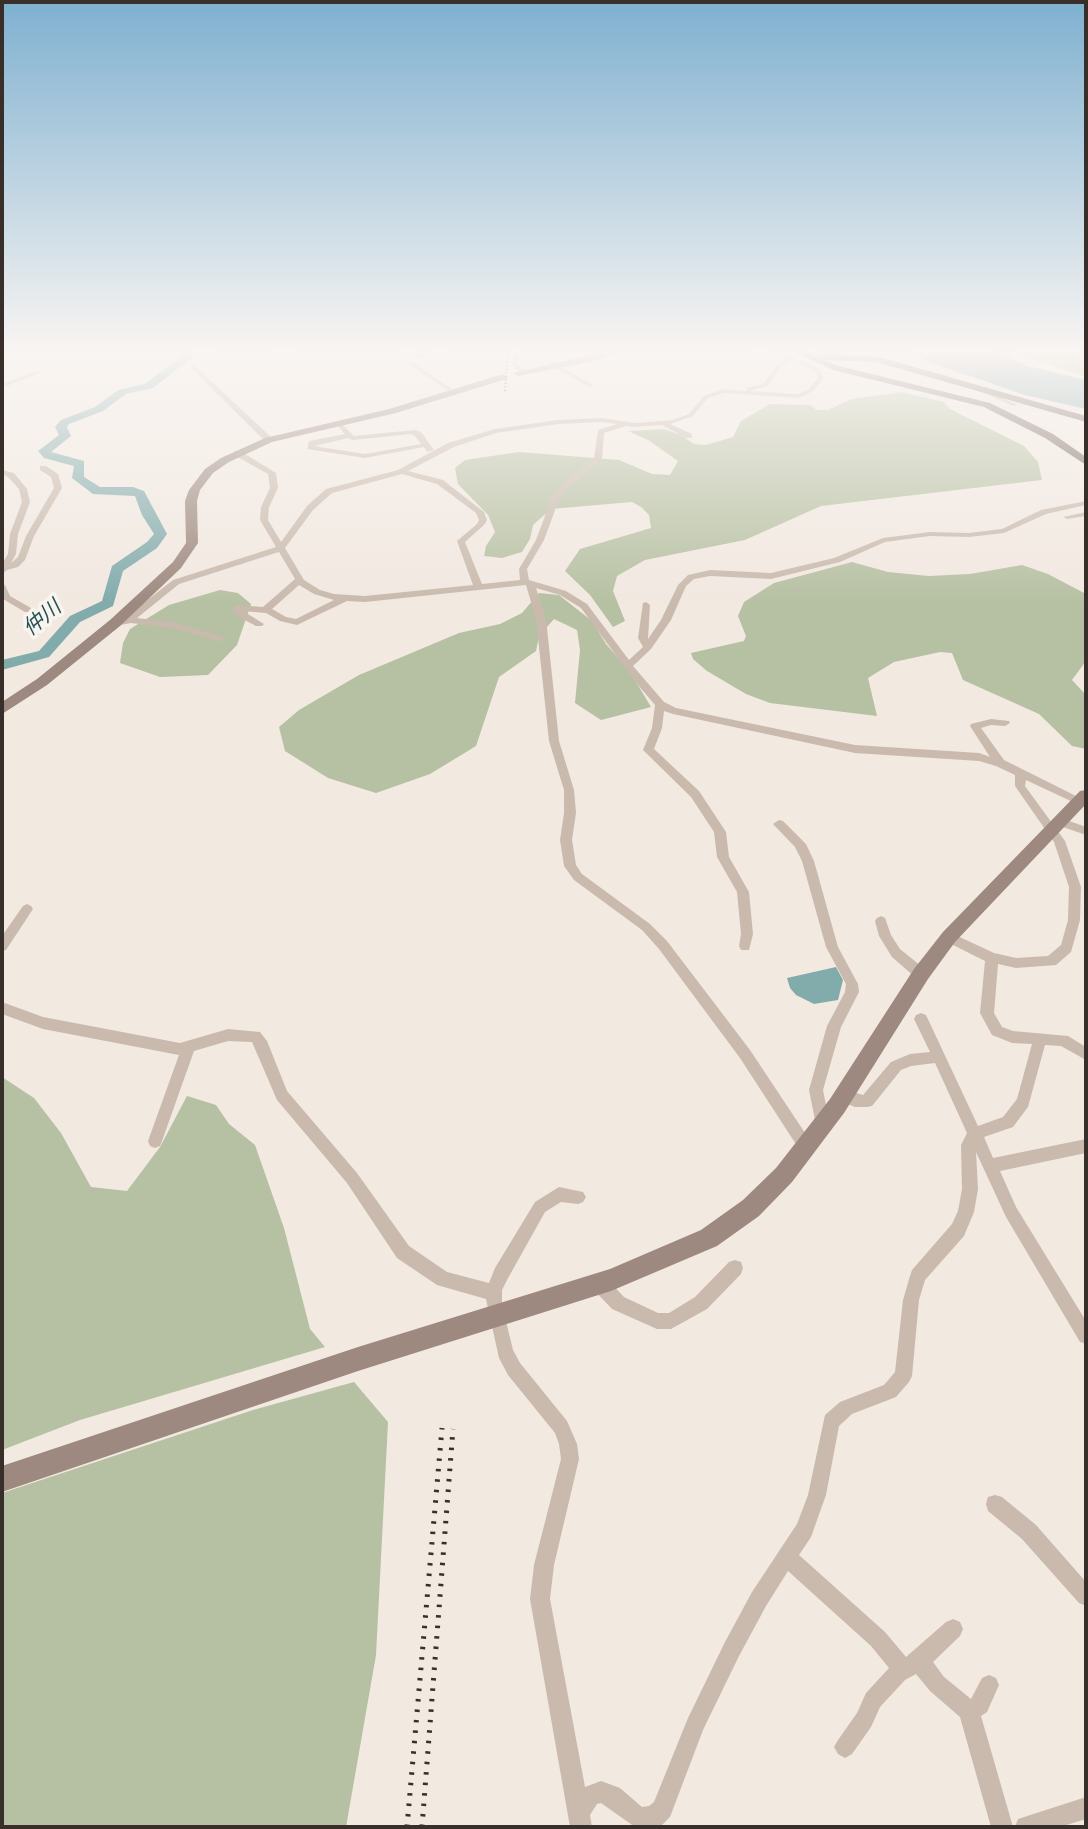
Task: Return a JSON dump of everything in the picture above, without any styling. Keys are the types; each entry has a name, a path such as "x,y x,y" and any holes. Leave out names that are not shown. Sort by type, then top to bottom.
{"main road":[{"path":"1044,433 1086,461"}],"street":[{"path":"262,433 269,440"},
{"path":"2,709 42,682 114,623 184,557 192,543 191,501 195,490 209,471 237,453 269,440 298,433"},
{"path":"390,433 348,436 313,443 310,447 365,456 426,445"},
{"path":"416,433 433,452"},
{"path":"130,620 176,582 280,549 310,508 329,491 401,472 433,452 491,433"},
{"path":"601,433 598,460 556,497 540,540 523,569 541,619 554,741 569,790 570,813 566,839 570,866 578,877 646,927 663,945 745,1054 806,1147"},
{"path":"683,433 689,436"},
{"path":"2,1479 358,1359 600,1284 680,1253 709,1238 751,1208 806,1147 921,974 949,937 1083,798 1000,763 962,754 855,749 682,713 660,704 580,603 563,593 528,583 365,599 317,592 300,579 264,520 265,507 274,488 272,473 237,453"},
{"path":"2,570 15,565 22,558 30,536 58,488 55,476 43,468"},
{"path":"2,472 11,475 23,489 26,502 14,534 12,554 2,570"},
{"path":"401,472 440,482 480,512 483,520 480,525 461,541 478,586"},
{"path":"628,666 648,647 666,620 682,585 698,575 771,576 837,560 883,540 930,534 969,535 1003,531 1044,512 1086,503"},
{"path":"1067,517 1086,514"},
{"path":"265,610 300,579"},
{"path":"2,587 6,597 27,610"},
{"path":"259,624 237,611 242,608 265,610 297,622 345,598"},
{"path":"646,605 643,638 648,647"},
{"path":"114,623 130,620 174,625 220,639"},
{"path":"660,704 657,729 648,750 695,794 718,827 723,857 743,892 747,934 745,946"},
{"path":"1000,763 975,726 990,722 1006,723"},
{"path":"949,937 992,958 1034,964 1057,959 1070,940 1081,900 1057,826 1020,786 1021,772"},
{"path":"779,824 800,844 808,861 832,947 852,984 852,992 834,1026 816,1090 823,1125"},
{"path":"1057,826 1086,831"},
{"path":"2,946 27,909"},
{"path":"881,921 896,953 921,974"},
{"path":"992,958 987,1013 990,1021 1005,1035 1063,1041 1086,1054"},
{"path":"2,1008 43,1023 180,1049 228,1035 255,1036 260,1041 282,1094 352,1178 403,1252 443,1279 494,1293"},
{"path":"921,1019 1011,1212 1086,1336"},
{"path":"579,1820 590,1796 601,1792 612,1796 639,1818 654,1817 662,1809 695,1725 733,1649 759,1599 804,1530 817,1494 831,1421 846,1408 890,1391 903,1376 911,1300 918,1276 958,1230 966,1212 970,1189 968,1145 974,1134 1008,1122 1023,1102 1040,1039"},
{"path":"155,1140 189,1045"},
{"path":"843,1095 860,1102 867,1101 895,1066 910,1060 939,1057"},
{"path":"989,1166 1086,1146"},
{"path":"578,1197 559,1194 540,1207 515,1245 494,1293 503,1344 514,1369 554,1417 568,1444 570,1460 544,1564 540,1599 579,1820"},
{"path":"600,1284 618,1304 657,1321 671,1321 701,1303 735,1268"},
{"path":"995,1504 1030,1532 1086,1596"},
{"path":"788,1558 878,1639 969,1711 1002,1827"},
{"path":"845,1747 864,1720 873,1700 953,1629"},
{"path":"969,1711 980,1705 989,1685"},
{"path":"1026,1827 1086,1808"}],"green space":[{"path":"633,433 676,433 694,444 706,445 733,437 735,433 999,433 1024,446 1038,462 1042,480 821,506 745,540 645,560 617,576 613,591 625,621 613,627 590,595 565,571 580,549 651,528 649,515 632,502 551,509 533,525 530,539 522,552 502,558 484,556 486,546 495,532 488,515 458,484 455,468 465,460 519,452 619,460 652,474 670,475 678,461 648,440"},
{"path":"852,562 888,572 929,576 970,574 1022,565 1048,574 1086,594 1086,661 1072,680 1086,695 1086,749 1072,746 1039,714 963,680 952,653 940,652 894,662 868,678 877,716 770,703 746,694 707,671 693,659 691,653 744,641 746,636 738,616 744,602 774,583"},
{"path":"220,590 238,593 251,604 237,645 208,675 160,677 120,663 123,643 130,629 169,605"},
{"path":"539,593 559,595 592,621 606,644 629,670 651,707 601,720 575,703 580,650 577,630 554,619 539,636 536,651 499,677 476,746 430,774 376,793 328,778 285,751 279,727 299,710 359,675 459,633 500,624 522,613"},
{"path":"2,1077 34,1098 61,1133 91,1187 127,1191 160,1147 187,1096 216,1105 229,1124 255,1145 284,1228 310,1329 325,1347 80,1420 2,1450"},
{"path":"354,1382 388,1422 376,1655 346,1827 2,1827 2,1493 253,1410"}],"water":[{"path":"836,967 843,980 838,1000 814,1004 796,995 790,988 787,978"}],"waterway":[{"name":"仲川","path":"2,665 44,654 75,619 108,603 117,569 152,545 161,534 159,526 148,515 140,494 133,491 97,491 78,478 80,464 48,456 44,451 65,436 64,433"}],"railway":[{"path":"407,1827 442,1428"},
{"path":"422,1827 453,1429"}]}
